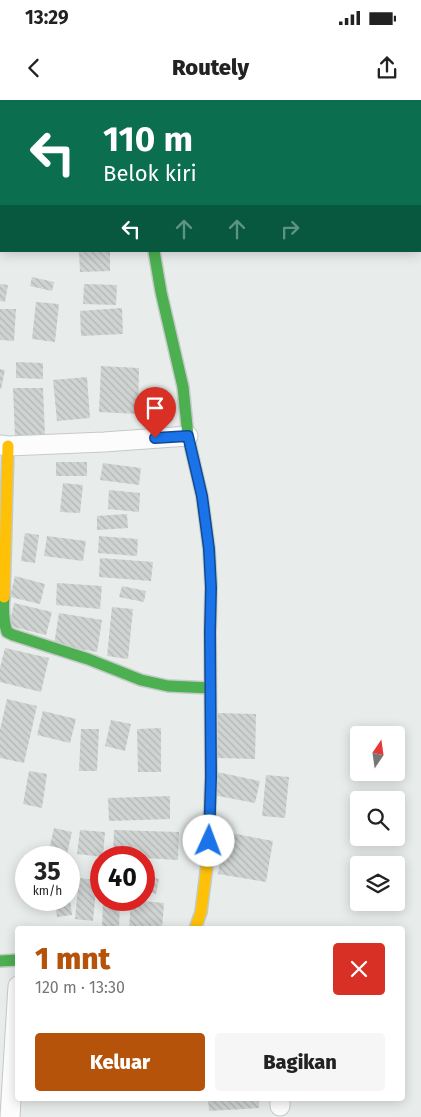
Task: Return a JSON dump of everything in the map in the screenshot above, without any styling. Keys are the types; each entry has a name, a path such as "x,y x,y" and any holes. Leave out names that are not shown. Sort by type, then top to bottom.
{"street":[{"path":"154,252 161,292 183,387 188,436 202,496 209,549 211,588 211,777 208,857 204,893 196,926"},
{"path":"188,436 4,446 5,564 3,614 7,632 13,635 88,659 141,680 168,686 210,688"},
{"path":"0,961 15,960"},
{"path":"10,1117 15,1065"}],"building":[{"path":"79,252 110,252 110,271 80,272"},
{"path":"32,277 54,282 52,291 30,286"},
{"path":"0,284 8,285 5,302 0,301"},
{"path":"84,284 117,285 116,305 83,304"},
{"path":"36,302 59,304 55,342 32,339"},
{"path":"122,308 123,334 81,336 80,311"},
{"path":"0,309 16,309 14,341 0,340"},
{"path":"16,362 43,363 43,379 16,378"},
{"path":"101,366 139,368 138,414 99,412"},
{"path":"0,369 5,370 1,389 0,389"},
{"path":"87,377 90,418 57,421 53,380"},
{"path":"13,388 43,388 45,436 15,437"},
{"path":"56,462 87,462 87,476 56,476"},
{"path":"103,463 141,468 139,485 100,480"},
{"path":"63,483 83,485 80,513 60,512"},
{"path":"109,490 140,493 139,512 108,509"},
{"path":"127,514 128,528 97,530 97,516"},
{"path":"25,533 39,535 35,563 21,561"},
{"path":"47,536 86,541 83,561 44,556"},
{"path":"99,536 138,539 137,556 98,553"},
{"path":"100,558 153,562 151,581 99,577"},
{"path":"15,576 45,584 40,604 10,597"},
{"path":"57,583 102,586 100,609 56,605"},
{"path":"122,586 146,591 144,602 119,597"},
{"path":"14,603 52,612 46,635 9,626"},
{"path":"112,607 133,609 128,659 107,656"},
{"path":"59,613 102,620 97,652 54,645"},
{"path":"5,648 49,658 41,692 0,682 0,668"},
{"path":"7,699 37,706 24,763 0,758 0,730"},
{"path":"43,711 76,719 70,743 37,735"},
{"path":"218,713 256,714 255,759 217,758"},
{"path":"111,720 131,724 125,751 105,746"},
{"path":"161,728 161,772 138,772 137,729"},
{"path":"81,729 99,729 97,771 79,771"},
{"path":"29,771 47,774 42,808 23,804"},
{"path":"217,772 260,781 255,803 213,795"},
{"path":"266,775 289,777 285,818 262,816"},
{"path":"170,796 170,819 109,821 108,798"},
{"path":"54,828 72,832 69,846 50,846"},
{"path":"80,830 105,832 104,846 90,846 90,856 80,854 80,846 78,846"},
{"path":"114,830 179,832 178,860 155,859 155,846 113,846"},
{"path":"225,832 273,841 266,882 218,874"},
{"path":"80,878 90,879 90,911 94,911 93,921 75,919 76,911 80,911"},
{"path":"155,878 159,879 155,894"},
{"path":"155,902 164,903 162,926 129,926 130,911 155,911"},
{"path":"56,911 71,911 72,915 57,917"},
{"path":"103,911 120,911 119,926 102,926"},
{"path":"208,1101 259,1101 259,1108 209,1111"}],"traffic: fast":[{"path":"154,252 161,292 183,387 188,436 202,496 209,549 211,585"},
{"path":"4,597 6,628 7,632 13,635 88,659 141,680 168,686 210,688"},
{"path":"0,961 15,960"}],"traffic: slow":[{"path":"4,597 8,446"},
{"path":"196,926 201,912 208,857 211,777 211,585"}],"route":[{"path":"155,438 188,436 202,496 209,549 211,588 209,841"}]}
